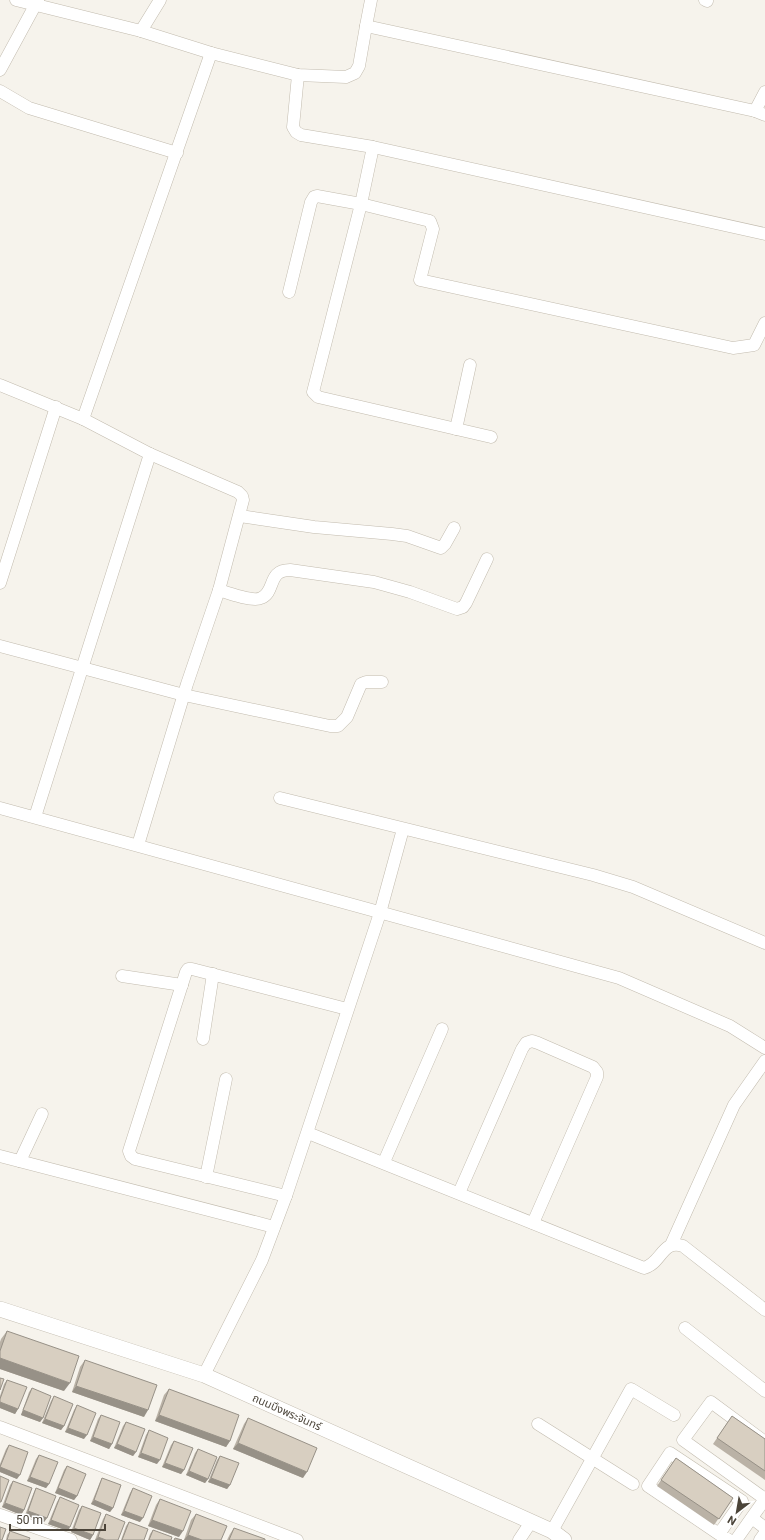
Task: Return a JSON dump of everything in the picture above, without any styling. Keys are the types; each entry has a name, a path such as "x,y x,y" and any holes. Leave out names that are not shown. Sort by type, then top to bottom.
{"street":[{"path":"16,0 37,2 141,31 211,53 298,76 346,77 355,73 359,66 371,0"},
{"path":"141,31 160,0"},
{"path":"0,70 37,2"},
{"path":"366,26 760,113 765,92"},
{"path":"83,419 211,53"},
{"path":"298,76 293,127 296,132 301,135 373,147 765,234"},
{"path":"0,92 29,108 177,153"},
{"path":"373,147 313,392 318,397 491,437"},
{"path":"289,292 314,197 318,196 360,204 430,221 433,229 420,280 732,348 754,345 765,323"},
{"path":"456,429 470,365"},
{"path":"0,385 83,419 150,454 238,492 244,500 219,590 184,695 138,845"},
{"path":"0,583 56,407"},
{"path":"35,817 81,667 150,454"},
{"path":"240,516 407,536 441,548 454,528"},
{"path":"219,590 252,599 260,599 265,596 277,573 281,570 290,570 374,582 410,592 457,609 463,607 466,603 488,559"},
{"path":"0,646 184,695 338,726 347,717 361,684 366,682 382,682"},
{"path":"280,798 593,875 633,887 765,943"},
{"path":"0,808 138,845 380,914 618,978 730,1026 765,1048"},
{"path":"204,1375 262,1260 286,1196 380,914 403,829"},
{"path":"286,1196 135,1159 131,1156 129,1151 182,985 188,969 213,974 348,1009"},
{"path":"203,1039 213,974"},
{"path":"122,976 182,985"},
{"path":"384,1162 442,1029"},
{"path":"459,1193 522,1049 526,1043 532,1041 538,1043 593,1067 597,1072 597,1077 533,1223"},
{"path":"671,1245 734,1105 765,1061"},
{"path":"206,1177 226,1079"},
{"path":"20,1161 42,1114"},
{"path":"308,1132 644,1268 652,1266 668,1246 675,1243 683,1246 765,1310"},
{"path":"0,1156 274,1227"},
{"name":"ถนนบึงพระจันทร์","path":"0,1309 204,1375 552,1531 564,1540"},
{"path":"686,1328 765,1391"},
{"path":"552,1531 631,1389 674,1415"},
{"path":"736,1540 765,1499 684,1440 711,1402 765,1442"},
{"path":"538,1424 633,1484"},
{"path":"0,1427 298,1540"},
{"path":"670,1453 742,1501 724,1537 648,1486 670,1453"},
{"path":"0,1515 71,1540"},
{"path":"752,1518 765,1528"},
{"path":"519,1540 531,1522"},
{"path":"760,1540 765,1533"}],"building":[{"path":"7,1331 79,1356 70,1383 0,1358 0,1351"},
{"path":"85,1360 157,1385 148,1410 76,1386"},
{"path":"0,1378 4,1379 0,1390"},
{"path":"7,1380 27,1387 18,1409 0,1402"},
{"path":"32,1388 51,1396 43,1418 23,1410"},
{"path":"169,1389 239,1415 230,1441 159,1415"},
{"path":"54,1396 73,1404 64,1426 45,1419"},
{"path":"77,1405 96,1413 87,1435 68,1428"},
{"path":"101,1415 120,1422 112,1444 93,1437"},
{"path":"732,1416 765,1439 765,1471 717,1438"},
{"path":"248,1418 317,1448 307,1472 238,1443"},
{"path":"126,1422 145,1429 136,1452 117,1444"},
{"path":"149,1430 168,1438 160,1460 141,1453"},
{"path":"174,1441 193,1448 184,1470 165,1463"},
{"path":"9,1445 28,1452 20,1475 0,1467"},
{"path":"198,1449 217,1457 208,1479 189,1471"},
{"path":"39,1455 58,1462 49,1484 30,1477"},
{"path":"220,1456 239,1463 230,1485 211,1478"},
{"path":"676,1458 733,1498 719,1519 661,1480"},
{"path":"67,1466 86,1474 77,1496 58,1488"},
{"path":"0,1476 9,1480 1,1502 0,1502"},
{"path":"102,1478 121,1485 113,1508 94,1500"},
{"path":"13,1481 32,1488 24,1510 5,1503"},
{"path":"36,1488 56,1496 47,1518 28,1511"},
{"path":"133,1488 152,1496 143,1518 124,1511"},
{"path":"60,1497 79,1505 70,1527 51,1520"},
{"path":"160,1499 191,1511 183,1531 152,1520"},
{"path":"82,1506 101,1513 93,1535 74,1528"},
{"path":"106,1514 125,1522 118,1540 106,1540 98,1537"},
{"path":"196,1514 227,1526 221,1540 202,1540 188,1535"},
{"path":"129,1522 148,1529 144,1540 122,1540"},
{"path":"0,1527 6,1529 2,1540 0,1540"},
{"path":"234,1528 265,1539 265,1540 229,1540"},
{"path":"153,1530 172,1537 171,1540 149,1540"},
{"path":"10,1531 30,1538 29,1540 7,1540"}]}
